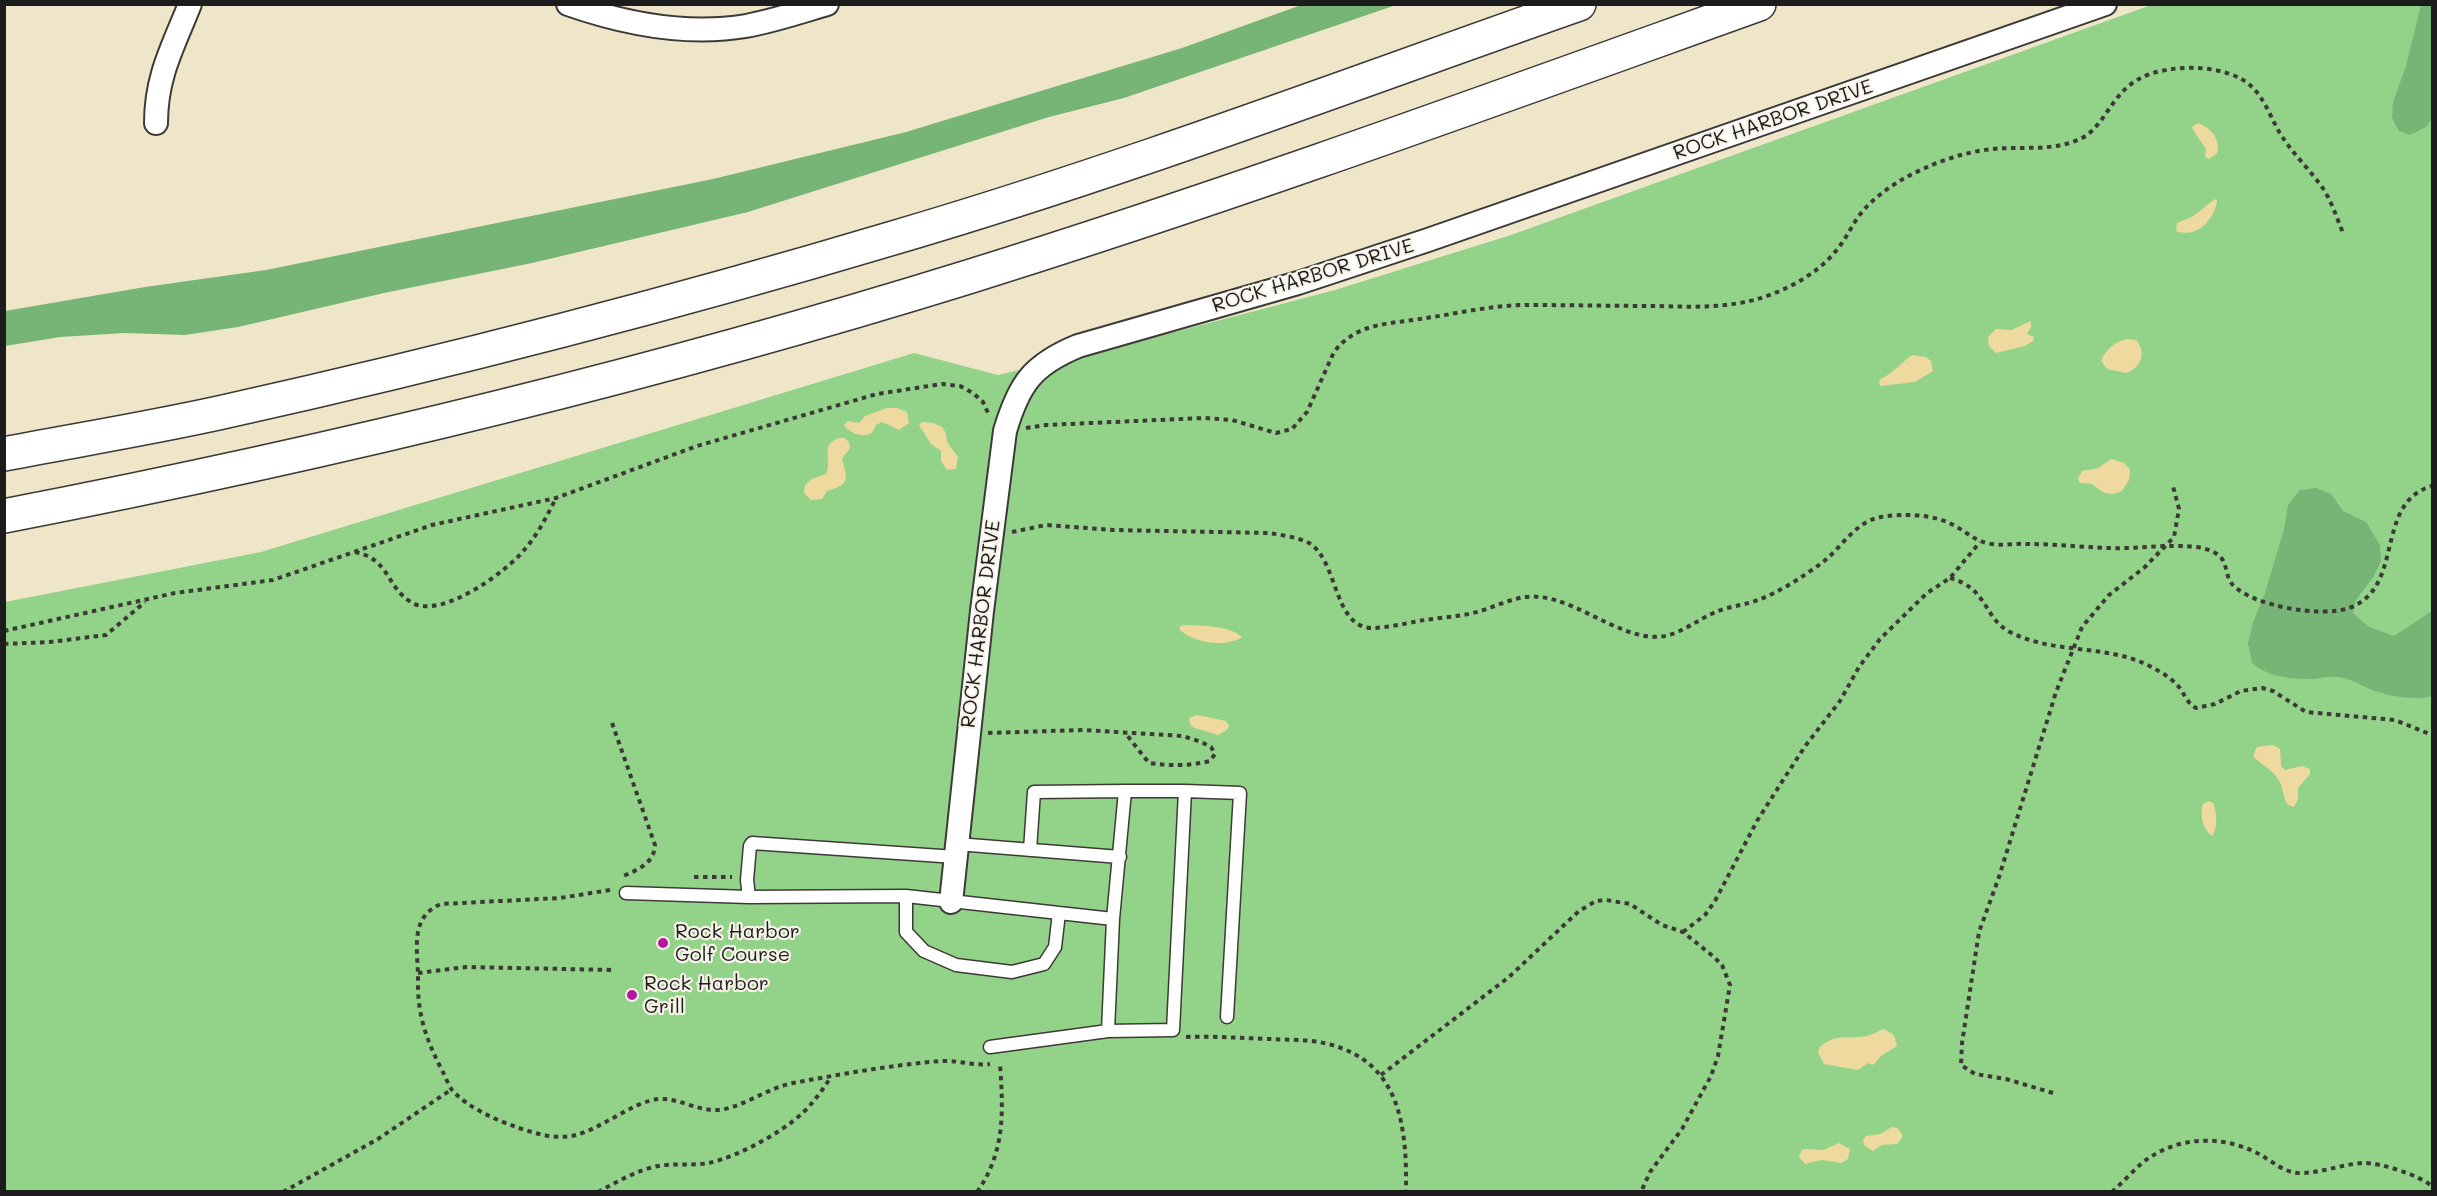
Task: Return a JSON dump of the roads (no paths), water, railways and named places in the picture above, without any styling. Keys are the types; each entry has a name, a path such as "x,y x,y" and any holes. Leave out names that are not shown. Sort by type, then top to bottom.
{"highway":[{"path":"4,454 218,413 362,380 569,328 895,238 1076,180 1579,4"},
{"path":"4,516 294,457 503,407 791,330 967,278 1174,211 1760,4"}],"street":[{"path":"156,123 156,99 160,76 190,4"},
{"path":"568,4 609,19 659,28 700,29 745,26 827,4"},
{"name":"ROCK HARBOR DRIVE","path":"951,902 968,734 1005,431 1012,408 1031,374 1050,360 1078,346 1298,283 1428,240 2105,4"}],"lane":[{"path":"1108,1030 1113,919 1125,791"},
{"path":"990,1047 1108,1030 1173,1030 1185,791"},
{"path":"1030,850 1034,792 1240,793 1227,1017"},
{"path":"749,897 747,880 749,850 754,843 956,850 1030,850 1119,857"},
{"path":"622,890 749,897 906,896 1113,919"},
{"path":"906,896 906,932 924,951 956,965 988,970 1012,972 1044,964 1055,946 1059,913"}],"place":[{"name":"Rock Harbor Golf Course","path":"663,943"},
{"name":"Rock Harbor Grill","path":"632,995"}]}
